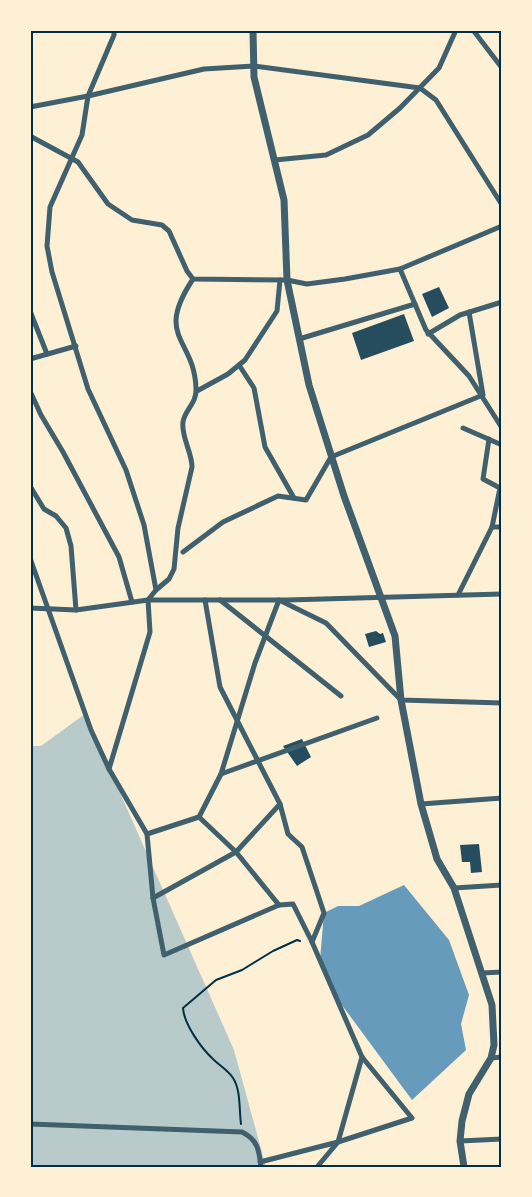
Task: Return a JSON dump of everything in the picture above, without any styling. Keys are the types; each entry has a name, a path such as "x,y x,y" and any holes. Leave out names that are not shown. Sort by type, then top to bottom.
{"street":[{"path":"114,30 114,35 88,96 82,135 51,207 47,246 52,272 88,388 126,470 144,525 156,590"},
{"path":"196,391 228,374 252,351 278,311 284,280 284,200 254,77 253,30"},
{"path":"274,160 326,155 368,135 440,68 456,30"},
{"path":"473,30 502,68"},
{"path":"30,107 204,69 254,66 420,88 436,100 502,205"},
{"path":"30,136 78,162 108,204 132,220 162,225 169,231 193,279"},
{"path":"193,279 284,280 307,284 400,269 502,226"},
{"path":"400,269 428,334 463,369 483,395 502,428"},
{"path":"109,770 150,632 148,600 169,579 174,570 178,528 192,467 183,423 184,417 194,403 196,391 192,366 178,337 176,325 177,308 193,279"},
{"path":"284,280 309,385 331,456 395,636 401,700 421,804 437,859 454,888 492,1005 494,1045 491,1058 469,1094 462,1120 460,1141 464,1167"},
{"path":"428,334 469,312 502,302"},
{"path":"299,339 415,304"},
{"path":"30,311 47,354"},
{"path":"469,312 483,395"},
{"path":"30,359 76,346"},
{"path":"239,365 254,388 265,447 294,498"},
{"path":"30,391 119,557 132,603"},
{"path":"183,552 222,522 278,496 306,500 331,456 483,395"},
{"path":"463,428 502,445"},
{"path":"458,595 492,527 500,488 483,479 489,439"},
{"path":"30,486 44,509 56,516 66,528 71,546 76,610"},
{"path":"492,527 502,527"},
{"path":"30,558 91,730 109,770 147,834 153,898 164,955 279,905 293,904 362,1057 412,1118 338,1143 261,1164 259,1151 251,1137 242,1132 30,1124"},
{"path":"30,608 76,610 148,600 279,600 502,594"},
{"path":"205,600 220,687 280,804 288,834 302,847 324,913 312,942"},
{"path":"220,600 341,696"},
{"path":"147,834 199,817 221,774 265,636 279,600"},
{"path":"279,600 326,623 401,700 502,703"},
{"path":"221,774 377,718"},
{"path":"421,804 502,798"},
{"path":"153,898 236,852 280,804"},
{"path":"199,817 236,852 279,905"},
{"path":"454,888 502,885"},
{"path":"482,973 502,972"},
{"path":"317,1167 338,1143 362,1057"},
{"path":"491,1058 502,1057"},
{"path":"460,1141 502,1139"}],"path":[{"path":"242,1132 238,1090 233,1077 209,1056 186,1024 183,1008 216,980 242,970 273,951 297,940 312,942"}],"shaded area":[{"path":"85,714 234,1050 266,1167 30,1167 30,746 41,746"}],"water":[{"path":"404,885 449,940 469,995 461,1024 466,1050 412,1100 336,997 320,960 324,913 338,906 359,906"}],"building":[{"path":"439,287 449,308 432,317 422,294"},
{"path":"404,314 414,341 361,360 352,333"},
{"path":"376,631 383,633 386,642 369,647 365,634"},
{"path":"302,739 311,757 297,766 283,746"},
{"path":"479,844 482,872 471,873 470,862 462,862 460,845"}]}
